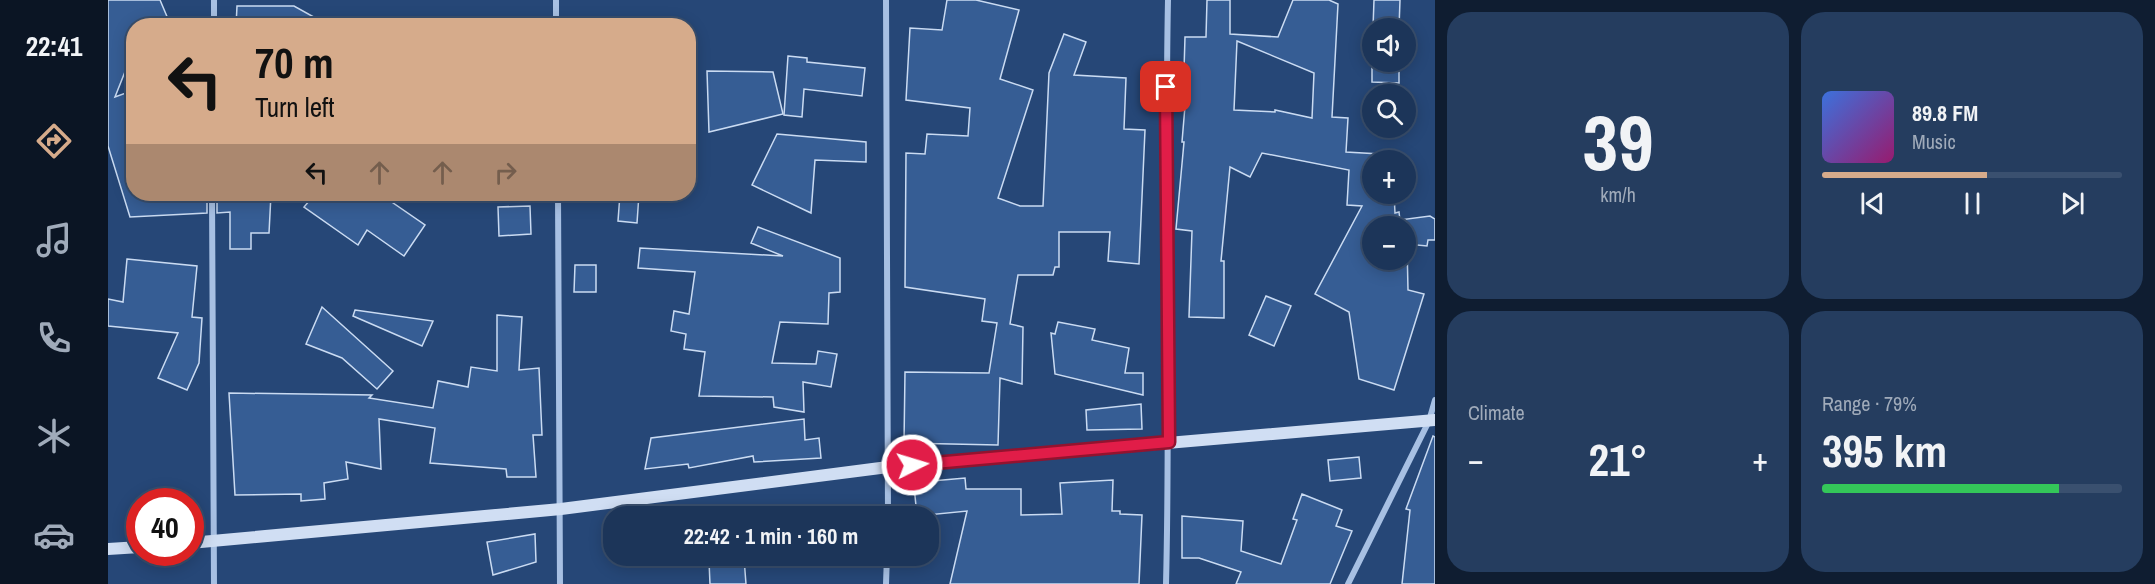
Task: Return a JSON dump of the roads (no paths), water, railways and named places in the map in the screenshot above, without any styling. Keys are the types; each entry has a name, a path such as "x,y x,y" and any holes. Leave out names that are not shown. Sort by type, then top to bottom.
{"street":[{"path":"214,0 214,18"},
{"path":"556,0 556,18"},
{"path":"886,0 888,506"},
{"path":"1167,584 1169,442 1166,87 1168,0"},
{"path":"212,201 214,584"},
{"path":"558,201 560,584"},
{"path":"1348,584 1432,421 1435,400"},
{"path":"204,542 561,509 888,468 1432,421"},
{"path":"108,549 126,548"},
{"path":"886,584 887,566"}]}
